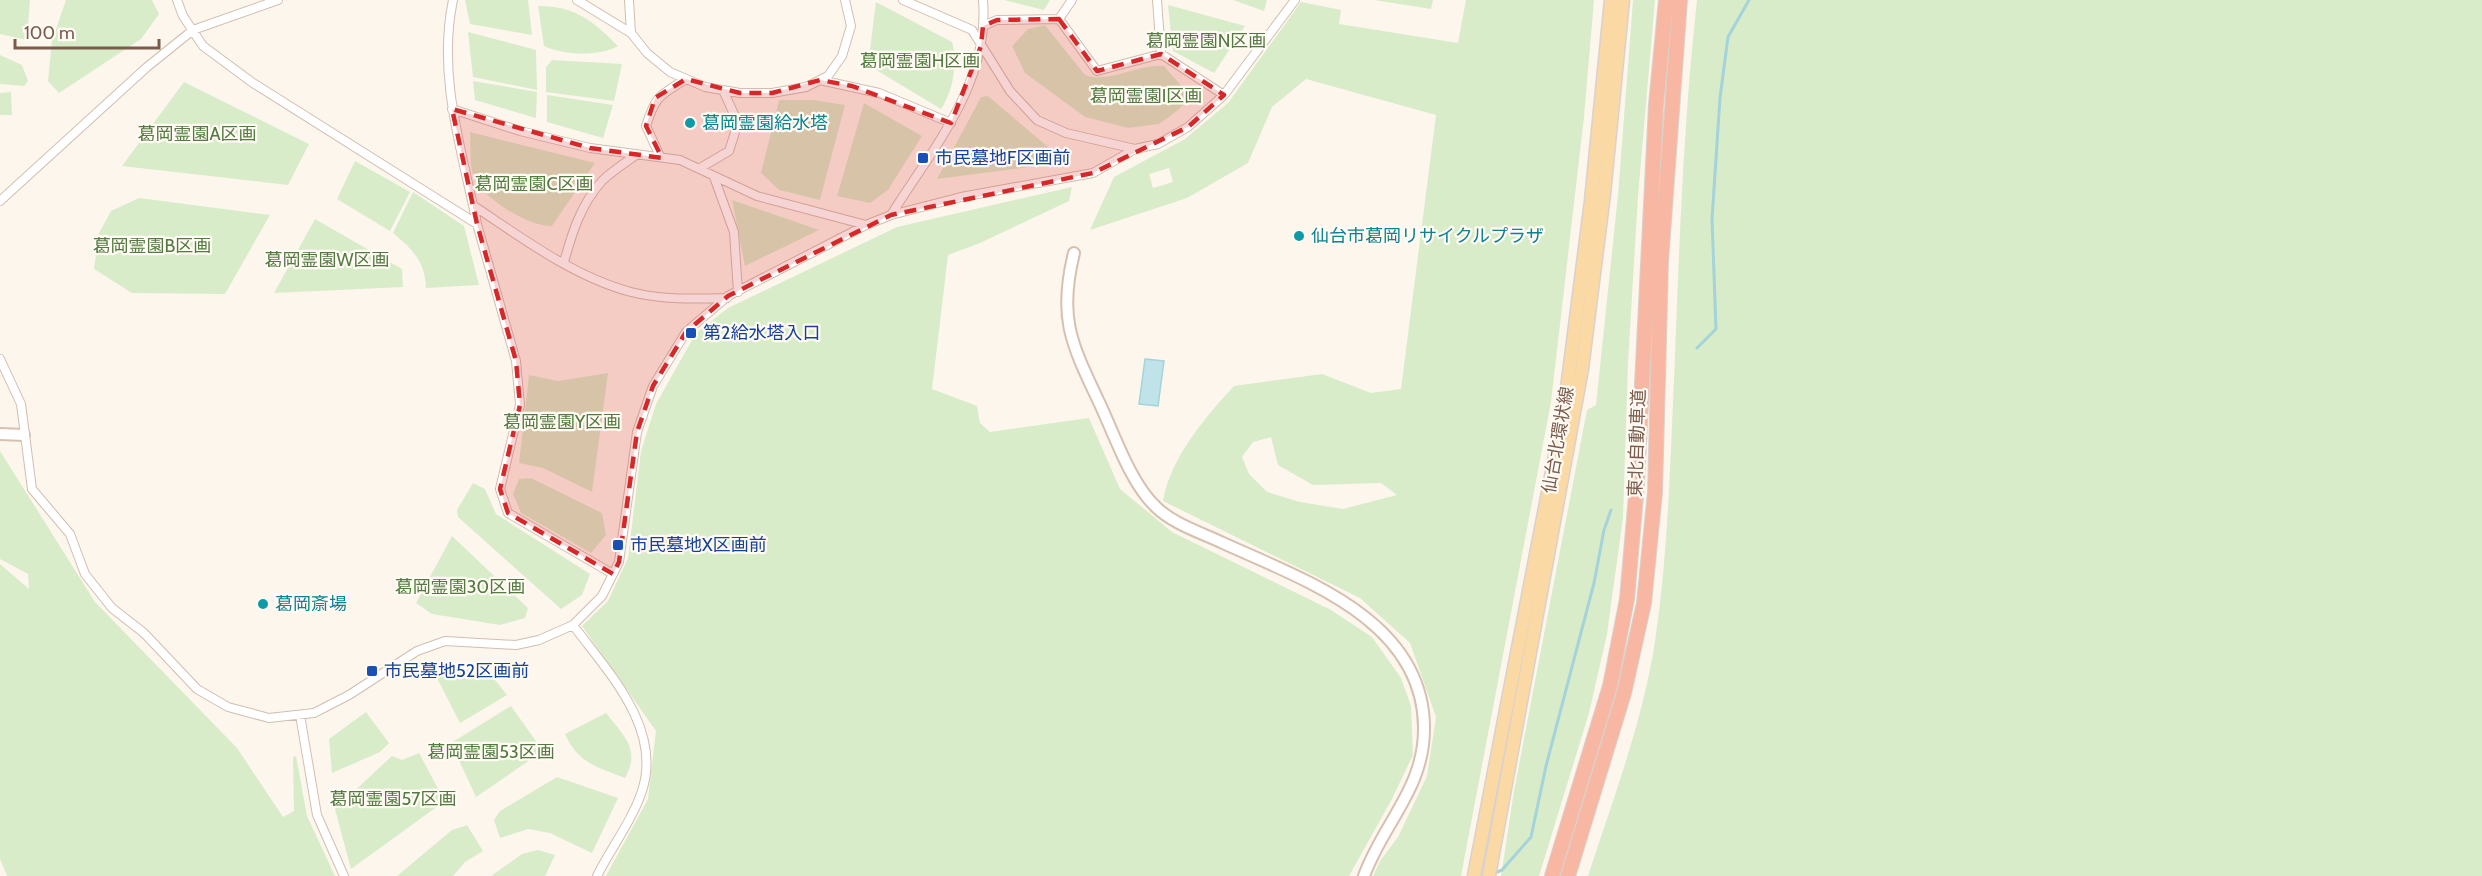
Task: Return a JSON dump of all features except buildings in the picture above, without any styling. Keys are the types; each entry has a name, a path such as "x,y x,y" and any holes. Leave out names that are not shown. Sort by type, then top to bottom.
{"highway":[{"name":"東北自動車道","path":"1552,876 1611,686 1627,599 1637,484 1655,127 1666,0"},
{"name":"東北自動車道","path":"1568,876 1624,693 1640,630 1645,594 1654,492 1661,261 1680,0"}],"main road":[{"name":"仙台北環状線","path":"1474,876 1570,372 1591,201 1611,0"},
{"name":"仙台北環状線","path":"1489,876 1582,369 1604,194 1623,0"}],"street":[{"path":"177,0 183,16 203,46 253,83 477,224"},
{"path":"0,201 147,67 193,30 278,0"},
{"path":"453,0 449,37 452,109 458,145 477,224 516,361 520,405 500,489 508,513 613,574"},
{"path":"629,0 630,33"},
{"path":"584,1 630,33 647,53 670,72 723,90 772,93 806,87 828,76 842,56 851,26 845,0"},
{"path":"903,0 972,30 1010,91 1037,120 1066,133 1135,149"},
{"path":"891,214 951,123 965,95 981,46 983,0"},
{"path":"1059,19 1072,0"},
{"path":"1157,0 1161,54"},
{"path":"0,359 21,404 32,489 70,534 85,574 112,608 144,633 196,689 228,707 269,718 314,713 417,651 445,641 516,645 539,640 573,625 602,596 620,562 637,432 653,386 686,332 727,298 891,214 961,197 1093,174 1135,149 1158,144 1188,127 1224,95 1295,0"},
{"path":"983,26 997,20 1059,19"},
{"path":"1059,19 1097,70 1161,54 1224,95"},
{"path":"660,156 646,126 648,119 655,99 686,79"},
{"path":"820,80 879,93 951,123"},
{"path":"700,168 729,151 738,123 723,90"},
{"path":"452,109 554,140 680,160 700,168 713,177 777,203 866,225"},
{"path":"564,262 575,226 586,204 602,181 636,154"},
{"path":"713,177 728,210 734,232 738,292"},
{"path":"474,206 592,278 632,292 682,298 727,298"},
{"path":"1074,253 1067,281 1068,328 1075,351 1140,487 1152,503 1189,528 1333,596 1366,615 1394,644 1412,675 1418,689 1424,726 1419,766 1410,792 1364,876"},
{"path":"0,434 24,435"},
{"path":"573,625 629,704 645,736 647,754 643,790 597,876"},
{"path":"300,714 317,815 344,876"}],"highlighted area":[{"path":"1059,19 1097,71 1161,54 1224,95 1188,127 1093,173 891,215 728,296 686,332 653,386 637,432 619,562 613,574 508,513 500,489 520,405 516,361 477,224 452,109 590,148 662,158 646,126 655,98 686,79 740,93 772,93 820,80 852,86 951,123 981,46 983,26 997,20"}],"green space":[{"path":"0,0 30,0 27,40 0,34"},
{"path":"66,0 152,0 159,14 141,39 59,93 48,81 52,41"},
{"path":"465,0 528,0 532,35 470,24"},
{"path":"1004,0 1050,0 1044,10"},
{"path":"1233,0 1267,0 1264,11"},
{"path":"1374,0 1433,0 1431,9"},
{"path":"1466,0 1594,0 1584,117 1551,402 1461,876 1373,876 1380,861 1398,837 1427,776 1436,717 1410,643 1360,598 1163,501 1173,470 1190,439 1234,386 1322,374 1371,393 1401,389 1436,115 1306,79 1272,107 1248,163 1187,198 1090,230 1114,177 1185,139 1228,103 1301,2 1341,10 1339,24 1458,43","holes":["1169,168 1173,182 1153,188 1149,174","1271,437 1278,465 1313,485 1381,483 1397,495 1343,509 1300,502 1267,492 1249,474 1242,457 1253,442"]},
{"path":"1633,0 1655,0 1638,196 1628,363 1623,518 1607,634 1589,713 1539,876 1501,876 1514,791 1587,410 1596,405 1618,195"},
{"path":"1697,0 2482,0 2482,876 1588,876 1635,730 1655,641 1668,510 1685,142"},
{"name":"葛岡霊園H区画","path":"876,2 952,42 953,77 949,94 941,109 868,65"},
{"name":"葛岡霊園N区画","path":"1168,5 1245,26 1214,73 1173,51"},
{"path":"538,6 563,9 583,17 592,22 618,46 601,52 581,54 544,46"},
{"name":"葛岡霊園I区画","path":"1045,25 1085,75 1104,77 1144,67 1164,66 1191,97 1159,124 1128,128 1085,117 1025,73 1012,46 1028,29"},
{"path":"468,32 536,50 537,90 473,77"},
{"path":"0,55 22,65 28,81 24,86 0,84"},
{"path":"552,60 622,64 614,101 546,92 546,67"},
{"path":"473,81 537,92 536,118 475,100"},
{"name":"葛岡霊園A区画","path":"184,82 309,144 288,185 122,166"},
{"path":"11,92 12,115 0,115 0,93"},
{"path":"547,95 613,105 603,138 547,122"},
{"path":"988,96 1054,152 1053,164 937,179 981,97"},
{"path":"779,100 814,100 845,105 820,200 779,190 761,173"},
{"path":"864,103 922,136 888,190 870,203 837,196"},
{"name":"葛岡霊園C区画","path":"470,132 595,163 552,226 542,225 506,209 485,192 478,183 471,164"},
{"path":"355,161 410,192 390,231 337,199"},
{"path":"1072,187 1069,201 980,243 948,255 932,389 977,406 980,423 990,432 1089,418 1120,489 1172,532 1331,610 1372,637 1401,678 1411,706 1413,755 1392,799 1349,876 606,876 648,799 656,731 582,626 608,601 628,558 641,451 656,404 696,333 728,308 897,227"},
{"path":"413,192 464,226 479,285 426,288 423,270 417,257 393,233"},
{"name":"葛岡霊園B区画","path":"139,198 270,215 225,294 132,293 94,269 99,233 111,211"},
{"path":"732,200 819,230 745,266"},
{"name":"葛岡霊園W区画","path":"315,219 402,269 403,287 274,293"},
{"name":"葛岡霊園Y区画","path":"608,373 592,492 543,468 519,463 529,375 558,381"},
{"path":"0,451 95,602 237,748 283,817 294,811 293,757 296,756 307,816 335,876 7,876 0,859 0,564 29,589 28,574 0,559"},
{"path":"531,478 602,513 606,535 591,553 521,513 513,494 519,479"},
{"path":"473,483 485,489 496,514 590,574 582,595 561,609 458,517 457,510"},
{"name":"葛岡霊園30区画","path":"452,536 528,608 525,618 500,625 432,614 416,603"},
{"path":"485,667 507,695 460,723 434,672"},
{"name":"葛岡霊園53区画","path":"511,706 543,751 476,797 451,743"},
{"path":"366,712 389,743 380,752 332,773 329,739"},
{"path":"606,713 624,736 631,751 630,768 625,778 597,767 582,758 565,734"},
{"name":"葛岡霊園57区画","path":"419,753 442,796 437,801 438,806 351,869 335,809 392,756 402,760"},
{"path":"557,777 618,798 592,853 550,833 528,829 500,838 494,820 500,811"},
{"path":"467,825 483,851 465,862 453,876 397,876 452,830"},
{"path":"538,850 555,855 545,876 491,876 522,854"}],"water":[{"path":"1145,359 1164,361 1158,406 1139,404"}],"waterway":[{"path":"1697,348 1716,329 1712,219 1720,98 1728,37 1749,0"},
{"path":"1492,874 1502,870 1531,837 1546,766 1594,583 1604,530 1611,510"}],"place":[{"name":"葛岡霊園給水塔","path":"690,123"},
{"name":"市民墓地F区画前","path":"923,158"},
{"name":"仙台市葛岡リサイクルプラザ","path":"1299,236"},
{"name":"第2給水塔入口","path":"691,333"},
{"name":"市民墓地X区画前","path":"618,545"},
{"name":"葛岡斎場","path":"263,604"},
{"name":"市民墓地52区画前","path":"372,671"}]}
